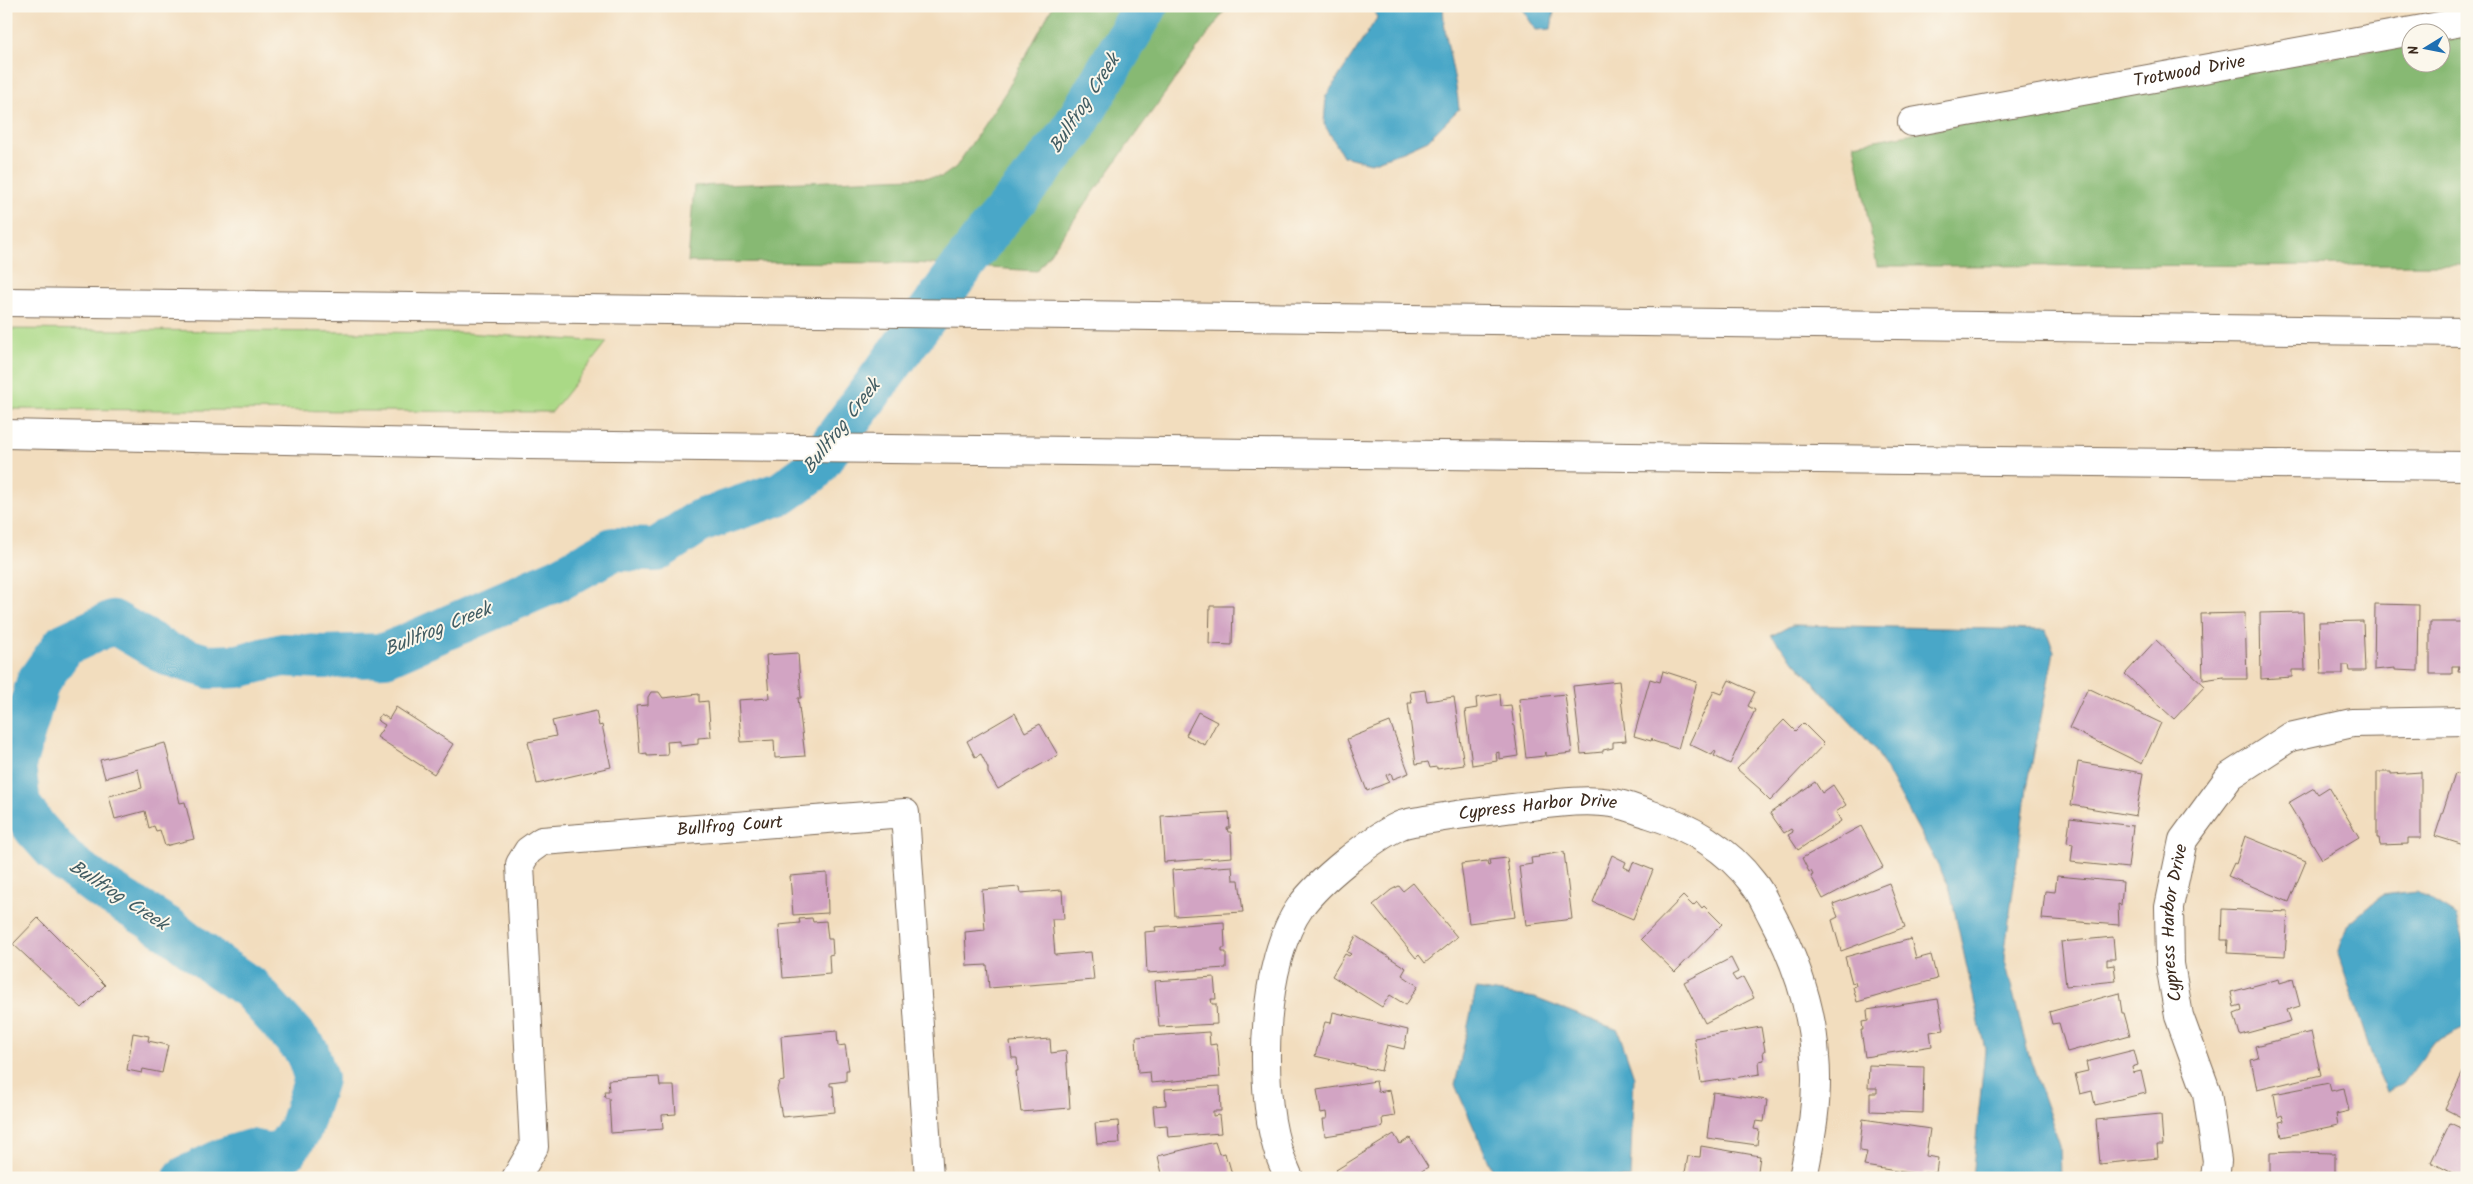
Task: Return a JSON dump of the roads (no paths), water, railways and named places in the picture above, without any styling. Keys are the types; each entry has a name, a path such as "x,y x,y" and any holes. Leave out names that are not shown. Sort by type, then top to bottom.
{"main road":[{"name":"Trotwood Drive","path":"1912,122 2467,21"},
{"path":"6,302 2467,332"},
{"path":"6,434 525,445 984,448 2467,466"},
{"name":"Cypress Harbor Drive","path":"2215,1178 2217,1161 2207,1093 2180,1016 2170,964 2169,907 2184,840 2230,776 2290,737 2352,723 2467,721"},
{"name":"Cypress Harbor Drive","path":"1289,1178 1275,1140 1269,1108 1265,1058 1271,992 1281,946 1301,906 1327,878 1357,854 1400,825 1443,816 1564,803 1603,802 1613,802 1662,818 1704,838 1739,866 1754,884 1766,904 1801,981 1812,1029 1816,1091 1813,1123 1803,1178"},
{"name":"Bullfrog Court","path":"516,1178 534,1147 520,864 528,851 542,841 905,813 929,1178"}],"water":[{"path":"1373,6 1443,6 1459,109 1428,140 1371,163 1343,156 1324,124 1326,96 1377,18"},
{"path":"1520,6 1555,6 1551,29 1536,30"},
{"path":"1792,625 2046,630 2054,652 2027,788 2004,957 2028,1053 2060,1145 2061,1178 1972,1178 1985,1050 1949,886 1875,749 1771,636"},
{"path":"2416,891 2457,916 2467,959 2467,1026 2435,1041 2403,1084 2387,1092 2375,1065 2338,954 2347,925 2382,895"},
{"path":"1476,989 1535,998 1618,1030 1634,1077 1630,1178 1496,1178 1455,1085"}],"waterway":[{"name":"Bullfrog Creek","path":"185,1178 225,1159 251,1151 270,1155 286,1150 300,1129 316,1079 307,1051 250,988 172,931 97,885 64,860 36,829 19,805 14,765 38,682 64,645 113,622 170,655 210,667 238,666 283,655 322,657 385,655 561,578 613,549 656,550 700,521 782,493 812,471 988,232 1070,134 1146,6"}]}
